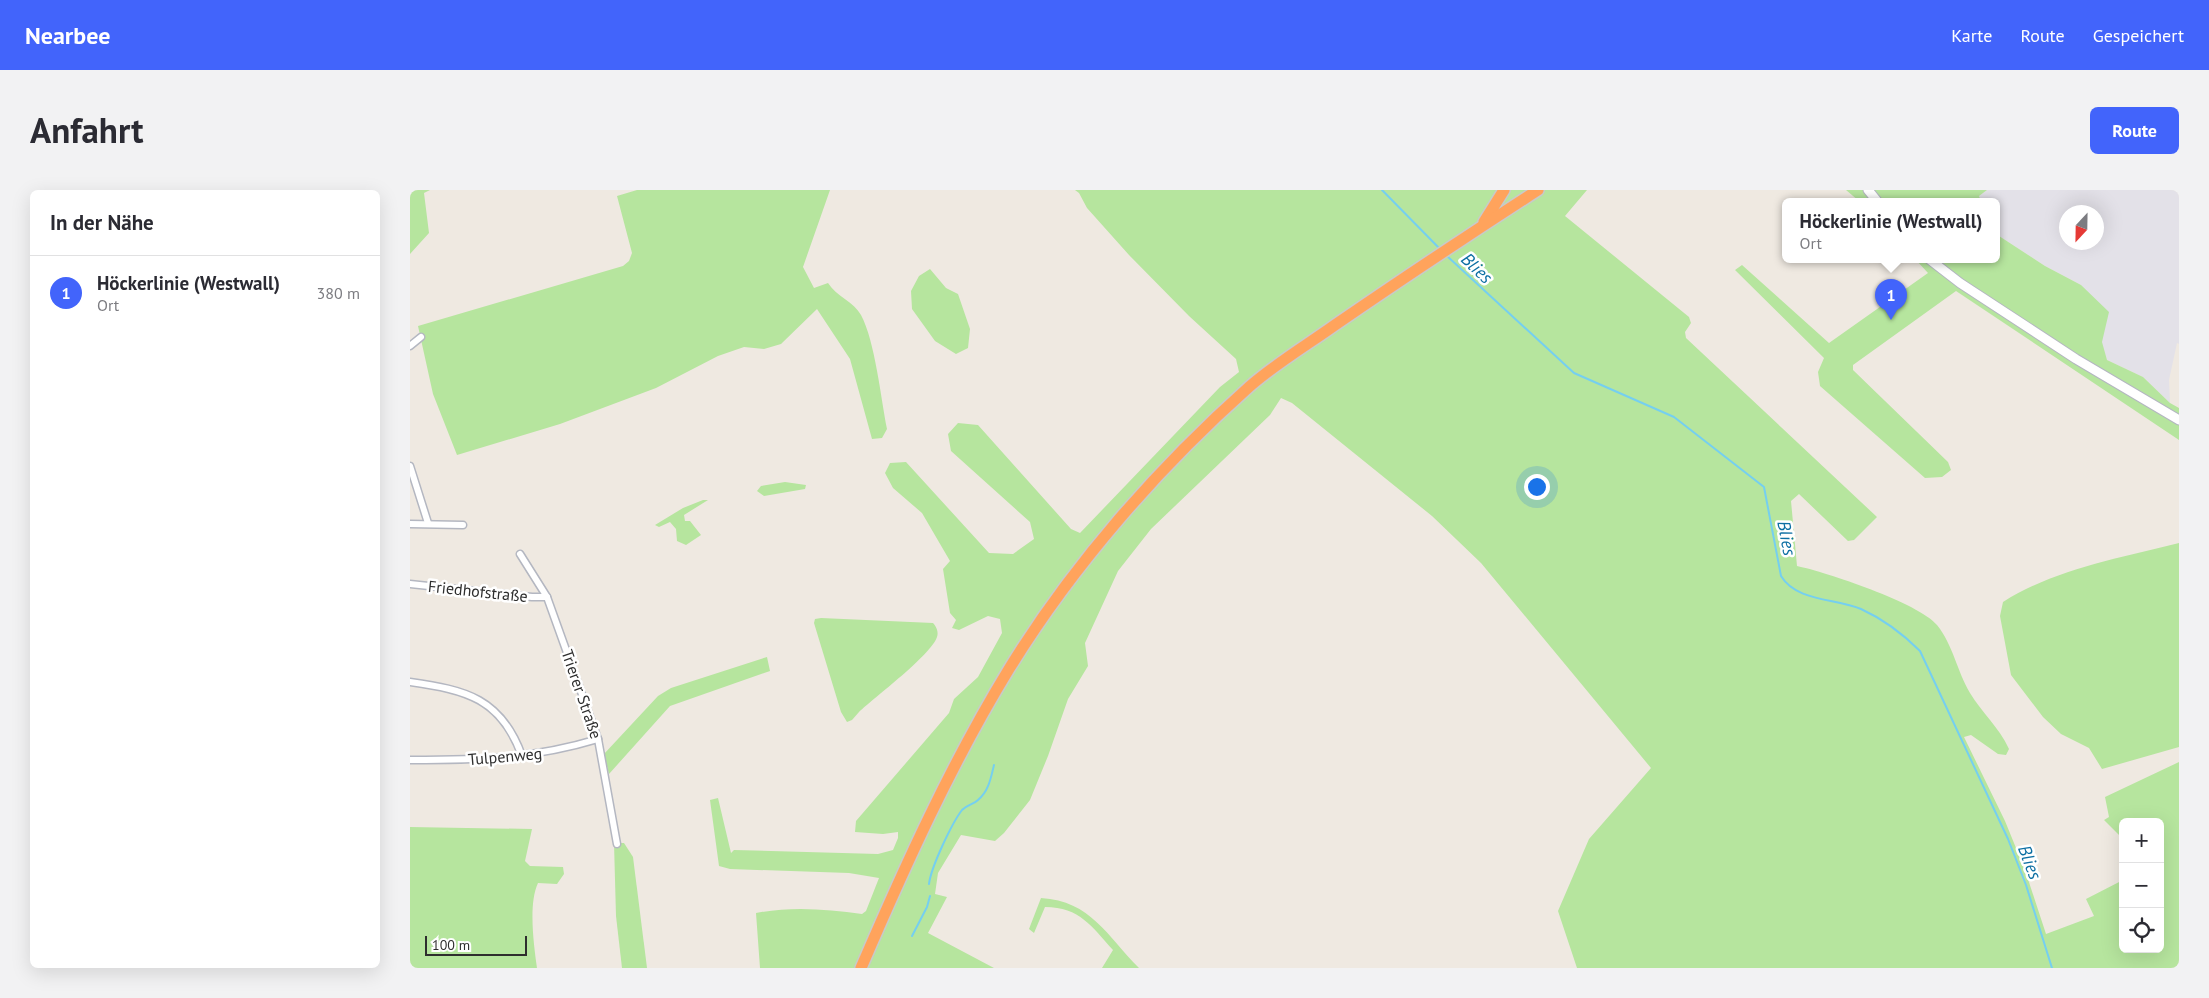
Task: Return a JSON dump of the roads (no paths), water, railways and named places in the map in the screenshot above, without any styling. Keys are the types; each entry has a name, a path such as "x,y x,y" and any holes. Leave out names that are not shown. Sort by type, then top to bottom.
{"highway":[{"path":"1480,227 1504,190"},
{"path":"861,968 909,858 964,746 1010,667 1090,554 1144,493 1251,385 1480,227 1538,190"}],"main road":[{"path":"1934,263 1960,283 2084,364 2179,420"}],"street":[{"path":"410,346 421,337"},
{"path":"410,466 428,523"},
{"path":"410,524 463,525"},
{"name":"Trierer Straße","path":"520,554 547,597 598,739 617,844"},
{"name":"Friedhofstraße","path":"410,584 547,597"},
{"path":"410,682 455,689 479,699 502,718 512,732 522,756"},
{"name":"Tulpenweg","path":"410,760 522,756 546,753 598,739"}],"waterway":[{"name":"Blies","path":"1382,190 1440,249"},
{"name":"Blies","path":"1447,256 1574,373 1674,417 1764,487 1781,576 1788,584 1806,595 1851,605 1869,613 1893,628 1920,651 2008,839 2026,885 2052,968"},
{"path":"929,884 938,857 953,825 962,810 976,801 985,792 994,765"},
{"path":"912,936 927,907 930,896"}],"place":[{"name":"Höckerlinie (Westwall)","path":"1891,320"}]}
